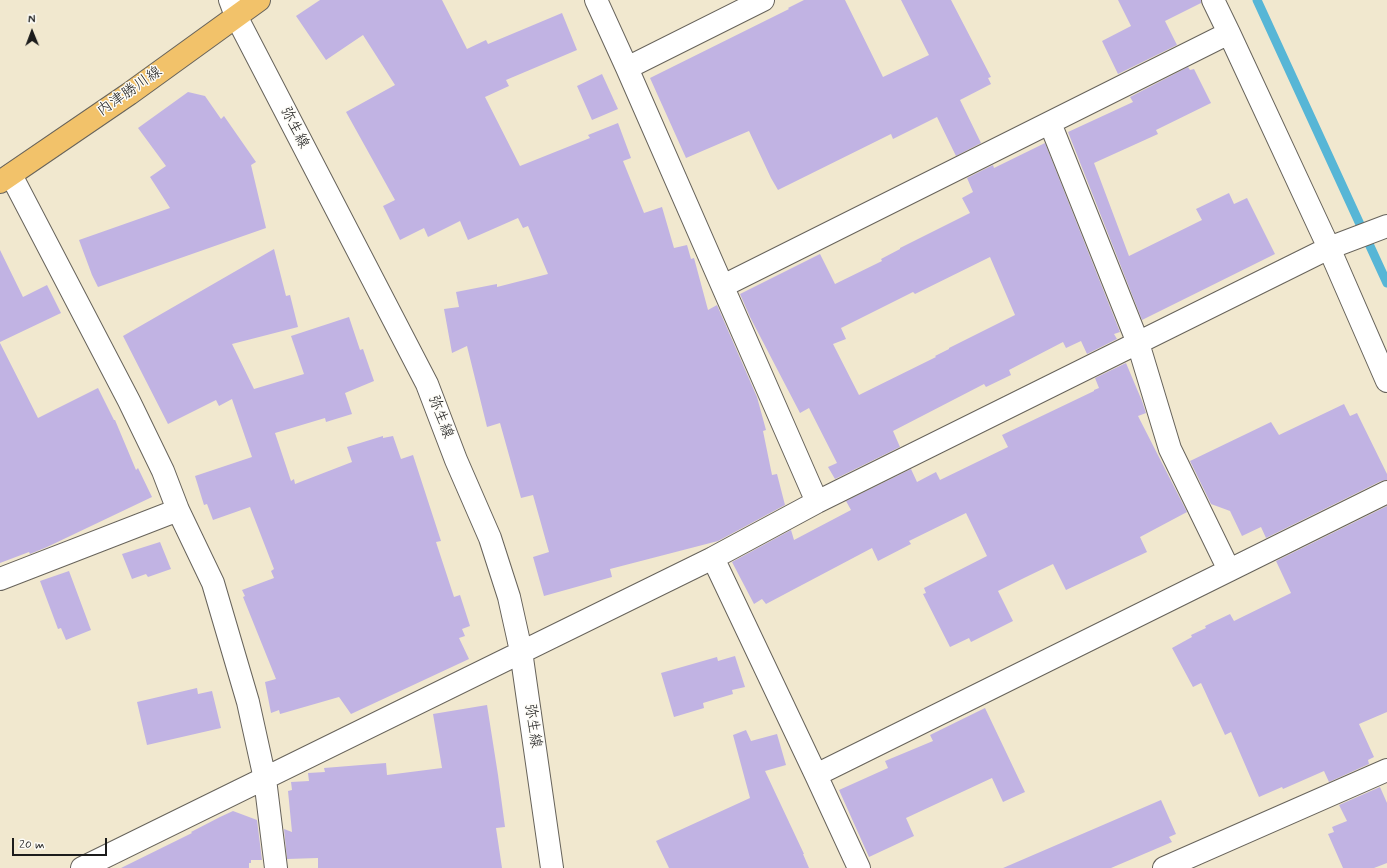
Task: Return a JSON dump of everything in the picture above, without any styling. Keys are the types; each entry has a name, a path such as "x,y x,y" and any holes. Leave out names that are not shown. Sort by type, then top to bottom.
{"main road":[{"name":"内津勝川線","path":"6,178 129,94 233,8 259,0"}],"street":[{"path":"596,0 628,68 817,502"},
{"path":"628,68 763,0"},
{"path":"1213,0 1329,248 1387,381"},
{"name":"弥生線","path":"233,8 427,384 456,460 490,538 509,597 522,651 552,868"},
{"path":"723,286 1229,33"},
{"path":"1050,122 1138,343 1170,449 1229,570"},
{"path":"6,178 128,402 163,471 178,510 213,583 248,702 265,779 276,868"},
{"path":"82,868 713,558 817,502 1329,248 1387,226"},
{"path":"816,774 1387,492"},
{"path":"0,579 178,510"},
{"path":"713,558 859,868"},
{"path":"1164,868 1387,770"}],"building":[{"path":"320,0 442,0 467,49 486,40 488,44 562,13 577,50 506,80 509,86 485,97 520,166 590,138 588,135 618,123 631,158 623,161 644,213 662,207 674,248 687,245 691,259 694,258 708,310 717,305 757,397 766,430 763,431 772,475 777,474 785,505 718,541 610,569 612,577 544,596 533,557 549,552 533,495 521,498 500,423 487,427 467,346 452,353 444,309 459,307 456,292 497,284 497,287 548,274 528,226 523,228 518,218 468,240 460,221 428,237 424,228 400,240 383,206 395,200 346,112 395,85 363,35 326,60 296,16"},
{"path":"804,0 845,0 883,77 929,55 901,0 951,0 991,77 988,78 991,84 960,100 981,143 956,156 937,117 893,139 891,134 778,190 749,131 686,158 650,78 789,9 788,8"},
{"path":"1118,0 1201,0 1201,3 1165,21 1177,45 1118,74 1102,41 1131,26"},
{"path":"1188,67 1190,70 1194,69 1211,103 1156,130 1158,134 1094,163 1129,256 1202,220 1196,209 1229,193 1234,204 1247,198 1275,254 1142,320 1068,132 1133,102 1130,97"},
{"path":"602,74 618,109 592,120 577,86"},
{"path":"188,92 205,96 221,119 224,116 256,162 251,165 266,228 98,287 79,240 170,208 150,177 166,166 138,128"},
{"path":"1045,143 1120,332 1114,334 1117,339 1087,354 1081,341 1066,348 1063,342 1009,370 1011,375 986,387 984,384 893,431 900,447 835,479 828,467 837,463 809,408 800,413 750,317 740,294 820,254 835,284 882,261 881,259 900,248 970,213 962,198 973,192 967,178 993,165 994,168","holes":["990,257 1015,315 949,348 935,356 936,357 859,395 833,344 846,339 841,328 913,292 915,294"]},
{"path":"274,249 286,296 290,295 298,327 232,344 254,389 304,374 291,336 349,317 360,350 363,349 374,381 345,393 352,414 326,422 325,418 275,433 291,481 294,479 295,484 352,462 347,447 383,436 383,438 393,436 401,459 413,455 441,541 436,542 454,597 460,595 470,626 462,629 465,636 459,638 469,659 351,714 339,697 280,714 279,710 271,713 265,682 276,679 243,597 245,596 242,590 274,578 271,571 274,569 250,507 213,520 207,504 204,505 195,476 252,457 232,399 219,406 216,400 168,424 123,336"},
{"path":"0,250 23,297 47,285 61,313 0,342"},
{"path":"0,343 38,418 98,388 115,420 136,470 138,468 152,497 47,547 0,563"},
{"path":"1126,363 1146,413 1138,416 1187,512 1140,537 1147,552 1066,590 1053,564 998,591 1013,621 971,642 969,638 950,647 923,594 926,593 924,588 987,556 966,513 909,541 911,544 878,561 872,548 766,604 762,599 754,604 732,562 791,530 794,540 851,510 846,501 911,469 917,482 936,472 940,480 1008,447 1002,435 1094,391 1099,388 1095,378"},
{"path":"1344,404 1350,416 1357,413 1387,474 1387,480 1381,481 1266,538 1261,527 1242,536 1230,511 1211,504 1190,461 1271,422 1279,435"},
{"path":"1387,506 1387,712 1359,724 1374,757 1368,760 1369,764 1329,782 1324,771 1283,789 1282,787 1259,797 1231,732 1225,735 1201,683 1193,687 1172,648 1192,637 1191,635 1206,628 1205,626 1230,614 1234,621 1291,593 1276,561"},
{"path":"160,542 171,569 148,577 146,574 132,579 122,554"},
{"path":"69,571 91,630 66,640 61,628 58,629 40,581"},
{"path":"735,656 745,687 732,690 733,694 703,703 704,708 674,717 661,673 717,657 718,661"},
{"path":"197,688 198,694 212,691 221,728 147,745 137,702"},
{"path":"487,705 505,827 496,828 502,868 318,868 318,858 287,859 284,829 292,832 288,791 292,790 291,782 309,781 308,773 325,772 324,768 386,763 387,775 442,768 433,714"},
{"path":"985,708 1025,792 1003,802 992,778 906,818 914,836 869,857 839,790 888,768 885,761 933,741 930,735"},
{"path":"746,730 751,741 777,734 786,765 765,771 804,854 809,868 669,868 656,841 750,798 733,735"},
{"path":"1380,787 1387,803 1387,863 1374,868 1343,868 1328,834 1334,832 1332,827 1347,821 1339,805"},
{"path":"1161,800 1176,834 1169,837 1172,842 1111,868 1003,868"},
{"path":"233,811 257,820 262,860 251,860 251,863 249,863 249,868 121,868 192,833 191,832"}],"waterway":[{"path":"1257,0 1387,283"}]}
